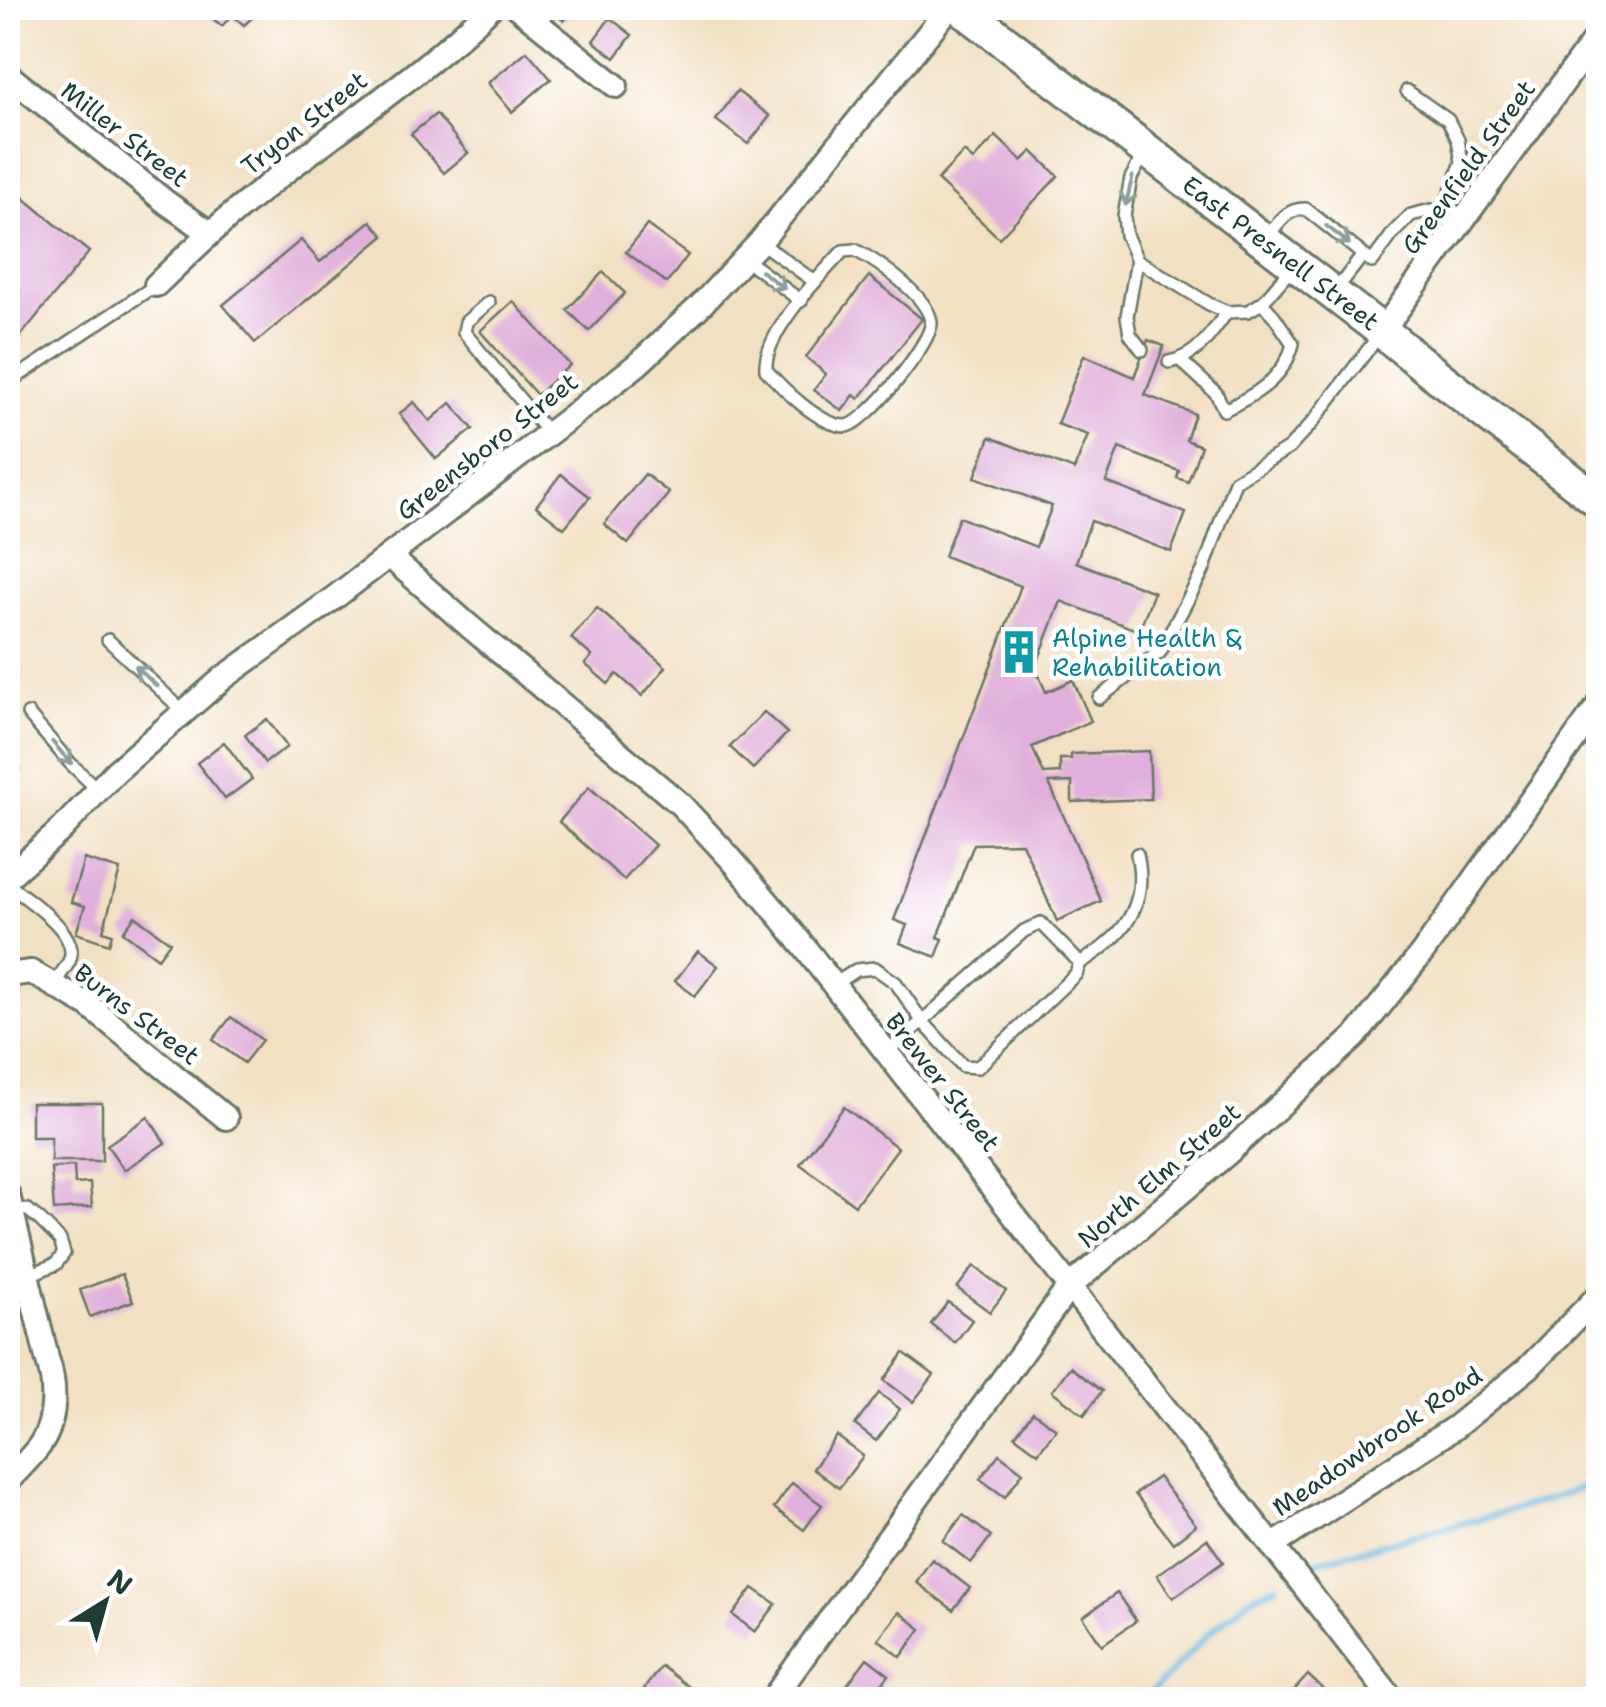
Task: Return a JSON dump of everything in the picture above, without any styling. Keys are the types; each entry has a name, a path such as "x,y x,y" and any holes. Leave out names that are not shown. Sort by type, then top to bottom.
{"main road":[{"name":"East Presnell Street","path":"961,8 1598,501"}],"street":[{"name":"Tryon Street","path":"156,285 252,198 490,8"},
{"path":"518,8 616,86"},
{"name":"Greensboro Street","path":"8,880 115,772 222,678 390,556 638,364 753,250 949,8"},
{"name":"Greenfield Street","path":"1382,331 1598,35"},
{"name":"Miller Street","path":"8,75 166,203 210,233"},
{"name":"Brewer Street","path":"390,556 680,804 744,875 1393,1700"},
{"name":"North Elm Street","path":"772,1700 1068,1287 1229,1152 1355,1036 1423,952 1598,706"},
{"name":"Burns Street","path":"8,975 30,972 88,1005 226,1118"},
{"path":"8,1482 43,1441 52,1415 53,1376 20,1272 9,1202"},
{"name":"Meadowbrook Road","path":"1272,1546 1454,1428 1528,1368 1598,1296"}],"lane":[{"path":"1407,91 1448,120 1458,140 1462,162 1446,205 1462,223"},
{"path":"1142,350 1130,334 1127,316 1137,260 1126,235 1124,216 1131,178 1146,150"},
{"path":"1264,240 1288,212 1306,209 1372,262 1411,214 1431,210 1462,223"},
{"path":"753,250 815,282"},
{"path":"753,250 801,301"},
{"path":"856,250 873,259 916,296 926,306 932,325 927,340 879,402 857,422 846,426 803,406 766,370 768,350 815,282 843,251 856,250"},
{"path":"1334,294 1363,255"},
{"path":"1137,260 1227,312 1248,310 1266,299 1296,264"},
{"path":"8,383 156,285"},
{"path":"1227,312 1203,344 1175,361 1216,392 1224,410 1266,387 1290,355 1293,344 1266,299"},
{"path":"489,302 466,322 464,332 549,434"},
{"path":"1099,698 1160,652 1203,571 1235,481 1289,448 1382,331"},
{"path":"108,640 184,712"},
{"path":"28,714 98,790"},
{"path":"833,984 856,970 875,968 896,983 922,1021 963,1066 978,1067 1076,974 1080,963 1121,932 1134,913 1139,880 1137,854"},
{"path":"8,880 70,940 67,966 52,984"},
{"path":"886,1053 1024,931 1041,923 1080,963"},
{"path":"9,1202 28,1210 60,1240 64,1253 56,1264 20,1272"}],"building":[{"path":"199,8 263,8 244,25 232,15 222,26"},
{"path":"547,8 574,8 564,21"},
{"path":"610,18 632,35 615,58 593,41"},
{"path":"527,51 551,79 512,112 488,83"},
{"path":"737,91 770,116 748,144 716,120"},
{"path":"436,114 468,153 444,173 411,134"},
{"path":"996,136 1022,161 1032,151 1058,176 999,238 937,180 964,152 973,160"},
{"path":"8,185 89,252 10,349 8,347"},
{"path":"371,221 384,236 255,343 223,305 301,240 320,262"},
{"path":"647,225 688,255 667,283 626,252"},
{"path":"603,272 625,293 589,331 567,310"},
{"path":"869,276 922,319 859,399 854,395 842,411 814,390 826,374 806,357"},
{"path":"513,301 570,365 537,395 480,331"},
{"name":"Alpine Health & Rehabilitation","path":"1148,340 1164,346 1145,395 1195,414 1186,440 1201,446 1188,482 1177,478 1179,471 1119,448 1106,482 1186,513 1171,552 1091,521 1076,562 1154,592 1139,631 1061,601 1033,674 1039,676 1046,692 1073,680 1091,721 1032,747 1044,774 1060,773 1060,759 1071,759 1071,754 1149,751 1151,799 1072,802 1072,782 1049,783 1101,901 1057,921 1022,843 974,844 938,937 943,939 936,957 900,943 907,925 894,920 1021,586 944,556 959,517 1036,547 1052,506 975,477 990,437 1074,470 1088,435 1057,424 1084,355 1134,377"},
{"path":"414,402 430,421 451,403 473,429 436,459 399,414"},
{"path":"561,474 590,497 564,528 536,506"},
{"path":"645,474 669,493 628,544 604,524"},
{"path":"597,608 666,667 642,696 617,674 608,684 585,664 592,656 571,638"},
{"path":"764,712 787,733 753,769 730,747"},
{"path":"267,719 287,747 265,763 245,735"},
{"path":"224,742 252,779 225,799 197,763"},
{"path":"8,759 20,769 8,784"},
{"path":"589,787 655,845 624,880 559,822"},
{"path":"84,859 120,870 103,931 112,934 109,944 76,933 85,906 71,902"},
{"path":"135,916 170,942 158,958 123,932"},
{"path":"698,951 718,966 695,996 675,981"},
{"path":"231,1017 262,1040 244,1063 213,1040"},
{"path":"31,1103 102,1103 102,1161 51,1161 51,1137 31,1137"},
{"path":"844,1107 898,1148 855,1205 800,1164"},
{"path":"148,1117 165,1143 124,1170 107,1145"},
{"path":"74,1166 75,1184 90,1183 92,1207 54,1210 51,1168"},
{"path":"974,1266 1006,1291 990,1312 957,1288"},
{"path":"122,1274 133,1301 90,1317 80,1290"},
{"path":"948,1302 972,1320 955,1343 931,1324"},
{"path":"904,1353 934,1375 913,1402 884,1380"},
{"path":"1070,1367 1102,1391 1084,1415 1052,1391"},
{"path":"879,1393 900,1409 876,1441 855,1425"},
{"path":"1033,1412 1056,1429 1038,1453 1015,1436"},
{"path":"837,1436 863,1456 839,1488 813,1469"},
{"path":"999,1454 1023,1472 1005,1497 980,1479"},
{"path":"1158,1477 1196,1525 1173,1543 1135,1494"},
{"path":"792,1483 822,1505 804,1530 774,1508"},
{"path":"963,1515 991,1536 971,1563 943,1541"},
{"path":"1207,1539 1223,1562 1173,1598 1157,1575"},
{"path":"932,1559 970,1588 953,1610 916,1582"},
{"path":"753,1588 776,1604 755,1632 733,1615"},
{"path":"1117,1593 1136,1621 1102,1645 1083,1617"},
{"path":"899,1612 921,1629 901,1657 878,1639"},
{"path":"867,1658 889,1675 870,1700 836,1700"},
{"path":"661,1666 706,1700 651,1700 641,1693"},
{"path":"1308,1675 1331,1697 1285,1700"}],"waterway":[{"path":"1311,1563 1524,1507 1598,1483"},
{"path":"1144,1700 1210,1632 1249,1599 1278,1585"}],"place":[{"name":"Alpine Health & Rehabilitation","path":"1019,652"}]}
